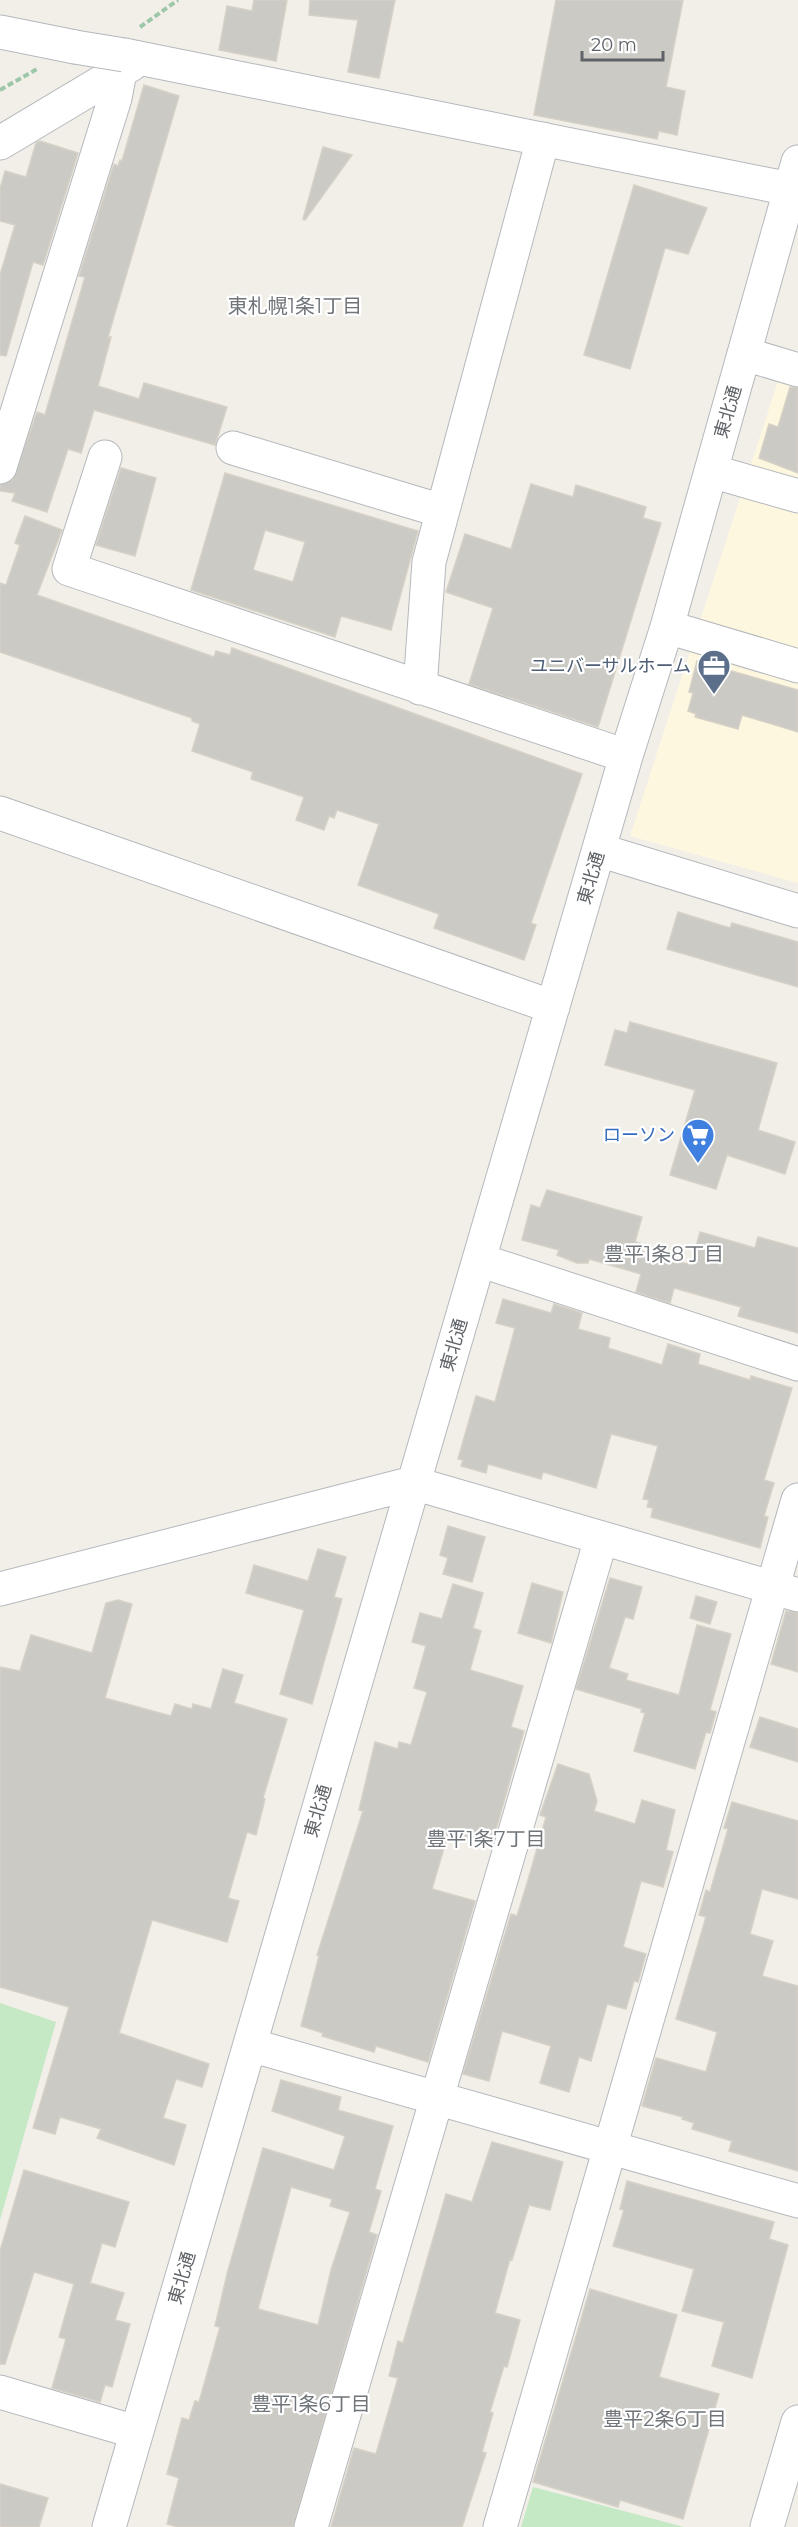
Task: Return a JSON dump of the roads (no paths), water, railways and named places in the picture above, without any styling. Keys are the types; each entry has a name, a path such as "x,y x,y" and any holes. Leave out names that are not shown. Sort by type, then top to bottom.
{"street":[{"path":"0,32 75,46 128,62 543,139 794,175"},
{"path":"0,142 128,62"},
{"path":"0,467 128,62"},
{"path":"420,688 429,562 543,139"},
{"name":"東北通","path":"109,2527 626,756 667,627 794,175"},
{"path":"745,354 798,370"},
{"path":"233,448 442,511"},
{"path":"105,457 69,569 626,756"},
{"path":"711,471 798,496"},
{"path":"667,627 798,666"},
{"path":"0,813 553,1007"},
{"path":"599,850 798,911"},
{"path":"479,1260 798,1364"},
{"path":"0,1589 413,1483 786,1591"},
{"path":"500,2527 611,2147 786,1591 798,1500"},
{"path":"311,2527 602,1539"},
{"path":"250,2045 798,2201"},
{"path":"0,2392 136,2432"},
{"path":"767,2527 798,2422"}],"place":[{"name":"ユニバーサルホーム","path":"714,695"},
{"name":"ローソン","path":"698,1164"}],"district":[{"name":"東札幌1条1丁目","path":"295,306"},
{"name":"豊平1条8丁目","path":"664,1254"},
{"name":"豊平1条7丁目","path":"486,1839"},
{"name":"豊平1条6丁目","path":"311,2404"},
{"name":"豊平2条6丁目","path":"665,2419"}]}
